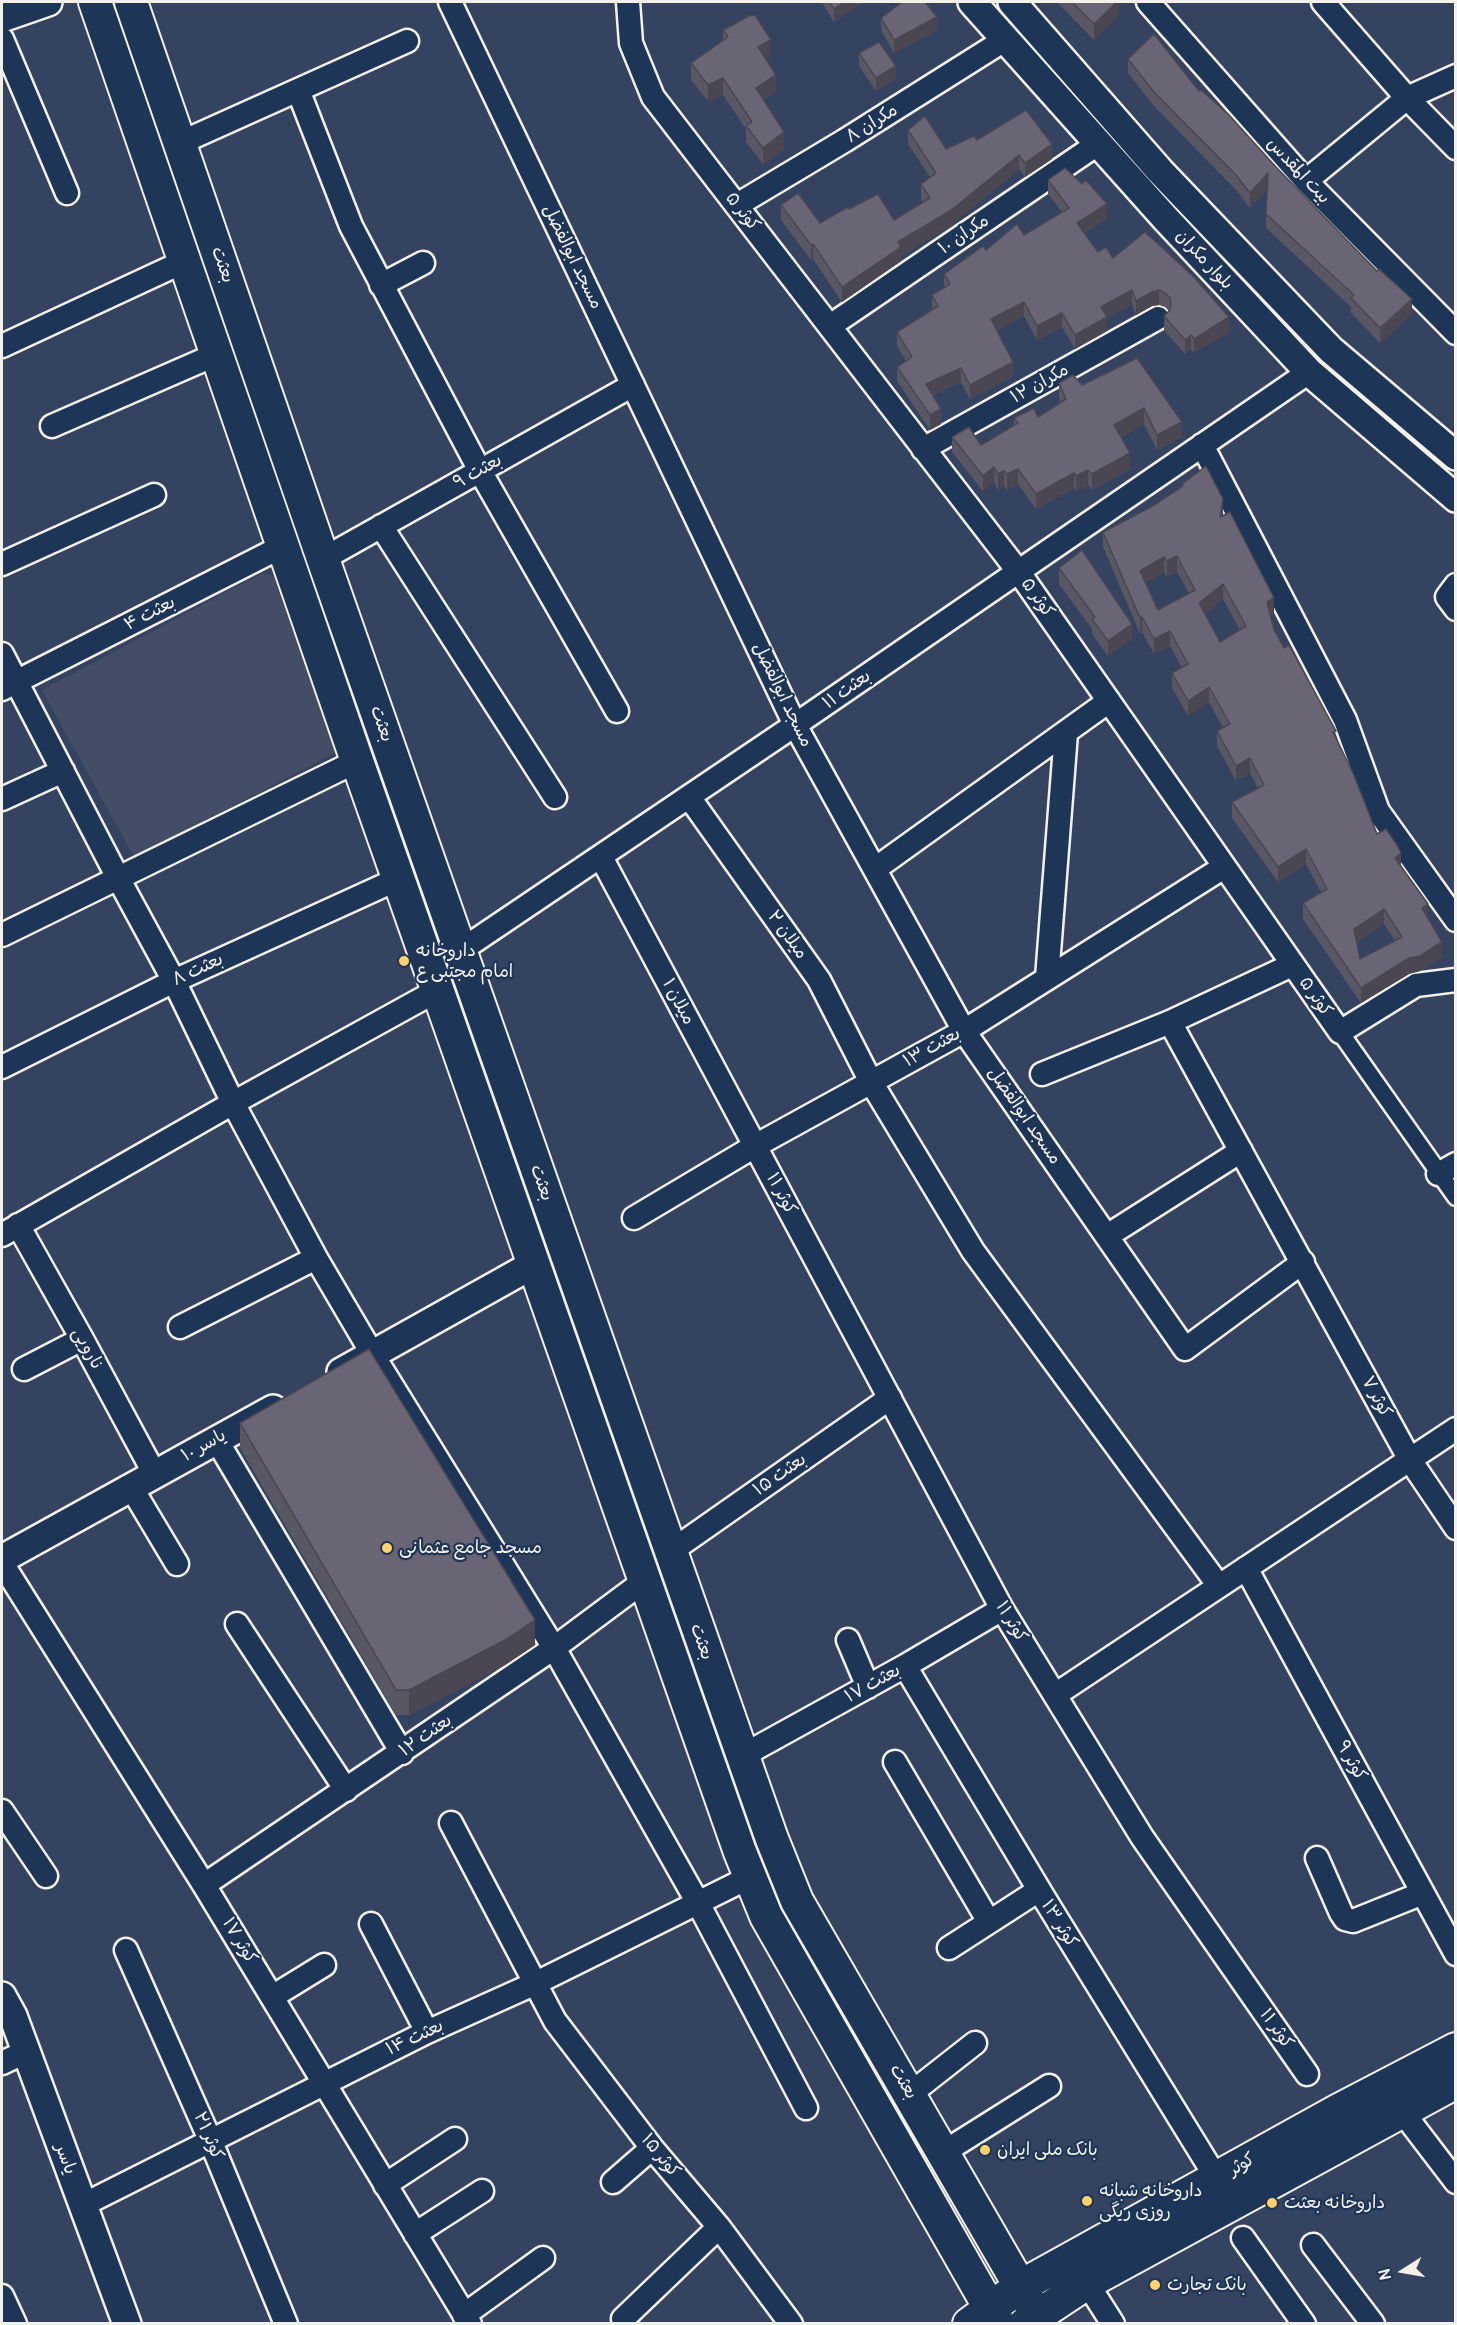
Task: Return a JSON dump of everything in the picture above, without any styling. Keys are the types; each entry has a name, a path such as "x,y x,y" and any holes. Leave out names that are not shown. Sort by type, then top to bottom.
{"main road":[{"name":"بعثت","path":"95,2 357,761 667,1647 750,1877 766,1916 986,2318"},
{"name":"بعثت","path":"136,3 180,143 323,559 772,1839 797,1900 1021,2286 1035,2320"},
{"path":"199,305 231,292"},
{"path":"667,1647 699,1636"},
{"name":"کوثر","path":"986,2318 1021,2286 1337,2111 1455,2049"},
{"name":"کوثر","path":"1035,2320 1087,2283 1455,2082"}],"street":[{"path":"2,18 48,2"},
{"name":"مسجد ابوالفضل","path":"450,2 795,725 964,1031 1185,1349 1303,1262"},
{"name":"کوثر ۵","path":"628,2 631,43 653,97 1018,571 1340,1032 1447,1169 1455,1197"},
{"name":"بلوار مکران","path":"972,2 1165,218 1309,372 1455,498"},
{"name":"بلوار مکران","path":"1011,2 1160,171 1331,350 1455,456"},
{"name":"بیت المقدس","path":"1148,2 1306,181 1455,333"},
{"path":"1323,2 1407,98 1455,148"},
{"path":"2,39 67,193"},
{"name":"مکران ۸","path":"737,205 1006,39"},
{"path":"180,143 407,41"},
{"path":"1033,70 1055,52"},
{"path":"1306,181 1407,98 1455,76"},
{"path":"298,90 351,226 381,285 480,471 617,711"},
{"name":"مکران ۱۰","path":"830,326 1099,143"},
{"path":"2,346 185,261"},
{"path":"381,285 423,263"},
{"name":"مکران ۱۲","path":"923,449 1158,318"},
{"path":"52,426 216,354"},
{"name":"بعثت ۱۱","path":"460,951 795,725 1309,372"},
{"name":"بعثت ۹","path":"323,559 633,385"},
{"path":"1202,445 1346,720 1377,811 1455,920"},
{"path":"2,564 154,495"},
{"path":"381,526 555,797"},
{"name":"بعثت ۴","path":"9,686 283,546"},
{"path":"1455,585 1447,597 1455,609"},
{"path":"2,654 9,686 63,771 174,981 233,1103 316,1258 373,1355 554,1648 698,1903 806,2108"},
{"path":"875,869 1109,701"},
{"path":"1047,978 1066,733"},
{"path":"2,934 357,761"},
{"path":"2,799 63,771"},
{"name":"میلان ۲","path":"689,797 819,980 871,1082 973,1251 1219,1586"},
{"name":"میلان ۱","path":"600,856 755,1146"},
{"name":"بعثت ۱۳","path":"634,1218 755,1146 964,1031 1224,867"},
{"name":"بعثت ۸","path":"2,1067 174,981 399,879"},
{"path":"1042,1074 1170,1022 1292,965"},
{"path":"1340,1032 1416,985 1455,980"},
{"path":"10,1230 438,990"},
{"name":"کوثر ۷","path":"1170,1022 1410,1460 1455,1528"},
{"name":"کوثر ۱۱","path":"755,1146 1002,1609 1142,1837 1307,2074"},
{"path":"1107,1236 1241,1151"},
{"name":"نارویی","path":"10,1230 82,1338 154,1473"},
{"path":"180,1327 316,1258"},
{"name":"یاسر ۱۰","path":"2,1561 154,1473 373,1355 534,1264"},
{"path":"24,1368 82,1338"},
{"name":"بعثت ۱۵","path":"670,1552 890,1398"},
{"path":"1055,1695 1455,1429"},
{"path":"216,1439 402,1753"},
{"path":"131,1486 177,1564"},
{"name":"کوثر ۱۷","path":"2,1561 204,1885 467,2319"},
{"name":"کوثر ۹","path":"1246,1568 1455,1954"},
{"name":"بعثت ۱۲","path":"204,1885 554,1648 644,1581"},
{"name":"بعثت ۱۷","path":"742,1756 868,1687 1002,1609"},
{"path":"237,1624 346,1790"},
{"path":"848,1640 868,1687"},
{"name":"کوثر ۱۳","path":"905,1666 1039,1890 1217,2179"},
{"path":"895,1762 989,1922"},
{"path":"2,1811 46,1876"},
{"name":"کوثر ۱۵","path":"451,1823 555,2021 652,2148 719,2226 791,2324"},
{"path":"1317,1858 1345,1919 1353,1921 1423,1893"},
{"name":"بعثت ۱۴","path":"83,2205 211,2142 324,2082 536,1983 750,1877"},
{"path":"949,1948 1039,1890"},
{"path":"371,1924 427,2032"},
{"name":"کوثر ۲۱","path":"126,1950 211,2142 286,2324"},
{"path":"272,1997 324,1965"},
{"name":"یاسر","path":"2,1996 13,2016 13,2058 83,2205 128,2324"},
{"path":"910,2094 975,2043"},
{"path":"944,2152 1049,2086"},
{"path":"1401,2110 1455,2182"},
{"path":"384,2185 455,2139"},
{"path":"613,2182 652,2148"},
{"path":"415,2234 482,2191"},
{"path":"623,2319 719,2226"},
{"path":"1243,2238 1304,2324"},
{"path":"1313,2245 1373,2324"},
{"path":"467,2319 543,2258"},
{"path":"1087,2283 1113,2324"},
{"path":"2,2296 15,2324"}],"shaded area":[{"path":"262,573 273,576 337,752 134,857 42,690"}],"building":[{"path":"829,2 845,2 834,9"},
{"path":"902,2 925,2 937,17 894,40 881,18"},
{"path":"1072,2 1117,2 1094,24"},
{"path":"755,15 771,40 758,47 776,75 756,88 784,132 763,148 746,126 752,122 723,78 708,85 691,63 728,37 723,30"},
{"path":"1154,34 1199,91 1201,90 1228,114 1377,271 1379,269 1412,299 1380,328 1351,298 1354,295 1266,214 1268,173 1250,193 1236,175 1153,91 1128,59"},
{"path":"879,42 896,66 876,78 859,53"},
{"path":"1026,110 1052,144 1025,163 1019,155 950,211 898,242 901,247 842,287 813,244 811,245 781,205 798,193 820,223 878,194 894,220 930,198 921,184 936,173 908,130 925,116 946,149 974,136 977,140"},
{"path":"1065,168 1082,184 1086,180 1107,204 1077,223 1098,252 1106,247 1113,258 1145,232 1194,277 1229,317 1194,339 1191,335 1185,340 1164,316 1171,305 1170,298 1165,293 1159,290 1136,301 1132,290 1101,307 1107,317 1075,335 1062,313 1037,326 1024,302 991,319 1013,362 970,385 961,368 926,384 941,409 930,415 897,367 912,357 897,332 938,306 932,295 950,284 944,274 983,246 986,250 1017,224 1024,235 1069,208 1048,180"},
{"path":"1137,358 1182,422 1157,435 1144,408 1114,425 1130,453 1092,474 1088,470 1076,476 1074,473 1036,494 1018,469 1007,474 1004,471 998,474 994,467 983,476 952,437 969,427 981,445 1018,423 1014,418 1034,408 1038,417 1066,399 1059,383 1073,375 1082,385"},
{"path":"1206,466 1223,499 1220,517 1230,512 1274,598 1267,602 1274,630 1284,648 1289,645 1336,731 1333,732 1353,773 1377,834 1386,829 1397,845 1401,853 1395,858 1428,904 1422,908 1442,942 1420,956 1409,958 1361,988 1303,903 1327,889 1306,849 1278,867 1232,802 1264,785 1250,758 1236,766 1217,731 1230,724 1209,687 1188,701 1172,673 1188,664 1170,631 1154,639 1142,617 1140,618 1103,532 1151,507 1183,486 1182,484","holes":["1177,556 1195,590 1158,610 1140,571 1164,557 1167,561","1223,584 1246,626 1220,642 1199,603","1384,909 1402,937 1360,959 1354,929"]},
{"path":"1082,550 1132,624 1108,641 1092,619 1095,617 1059,568"},
{"name":"مسجد جامع عثمانی","path":"369,1349 535,1620 505,1640 409,1690 396,1690 240,1423"}],"place":[{"name":"داروخانه امام مجتبی ع","path":"404,961"},
{"name":"مسجد جامع عثمانی","path":"387,1548"},
{"name":"بانک ملی ایران","path":"985,2150"},
{"name":"داروخانه شبانه روزی ریگی","path":"1087,2201"},
{"name":"داروخانه بعثت","path":"1272,2203"},
{"name":"بانک تجارت","path":"1155,2285"}]}
